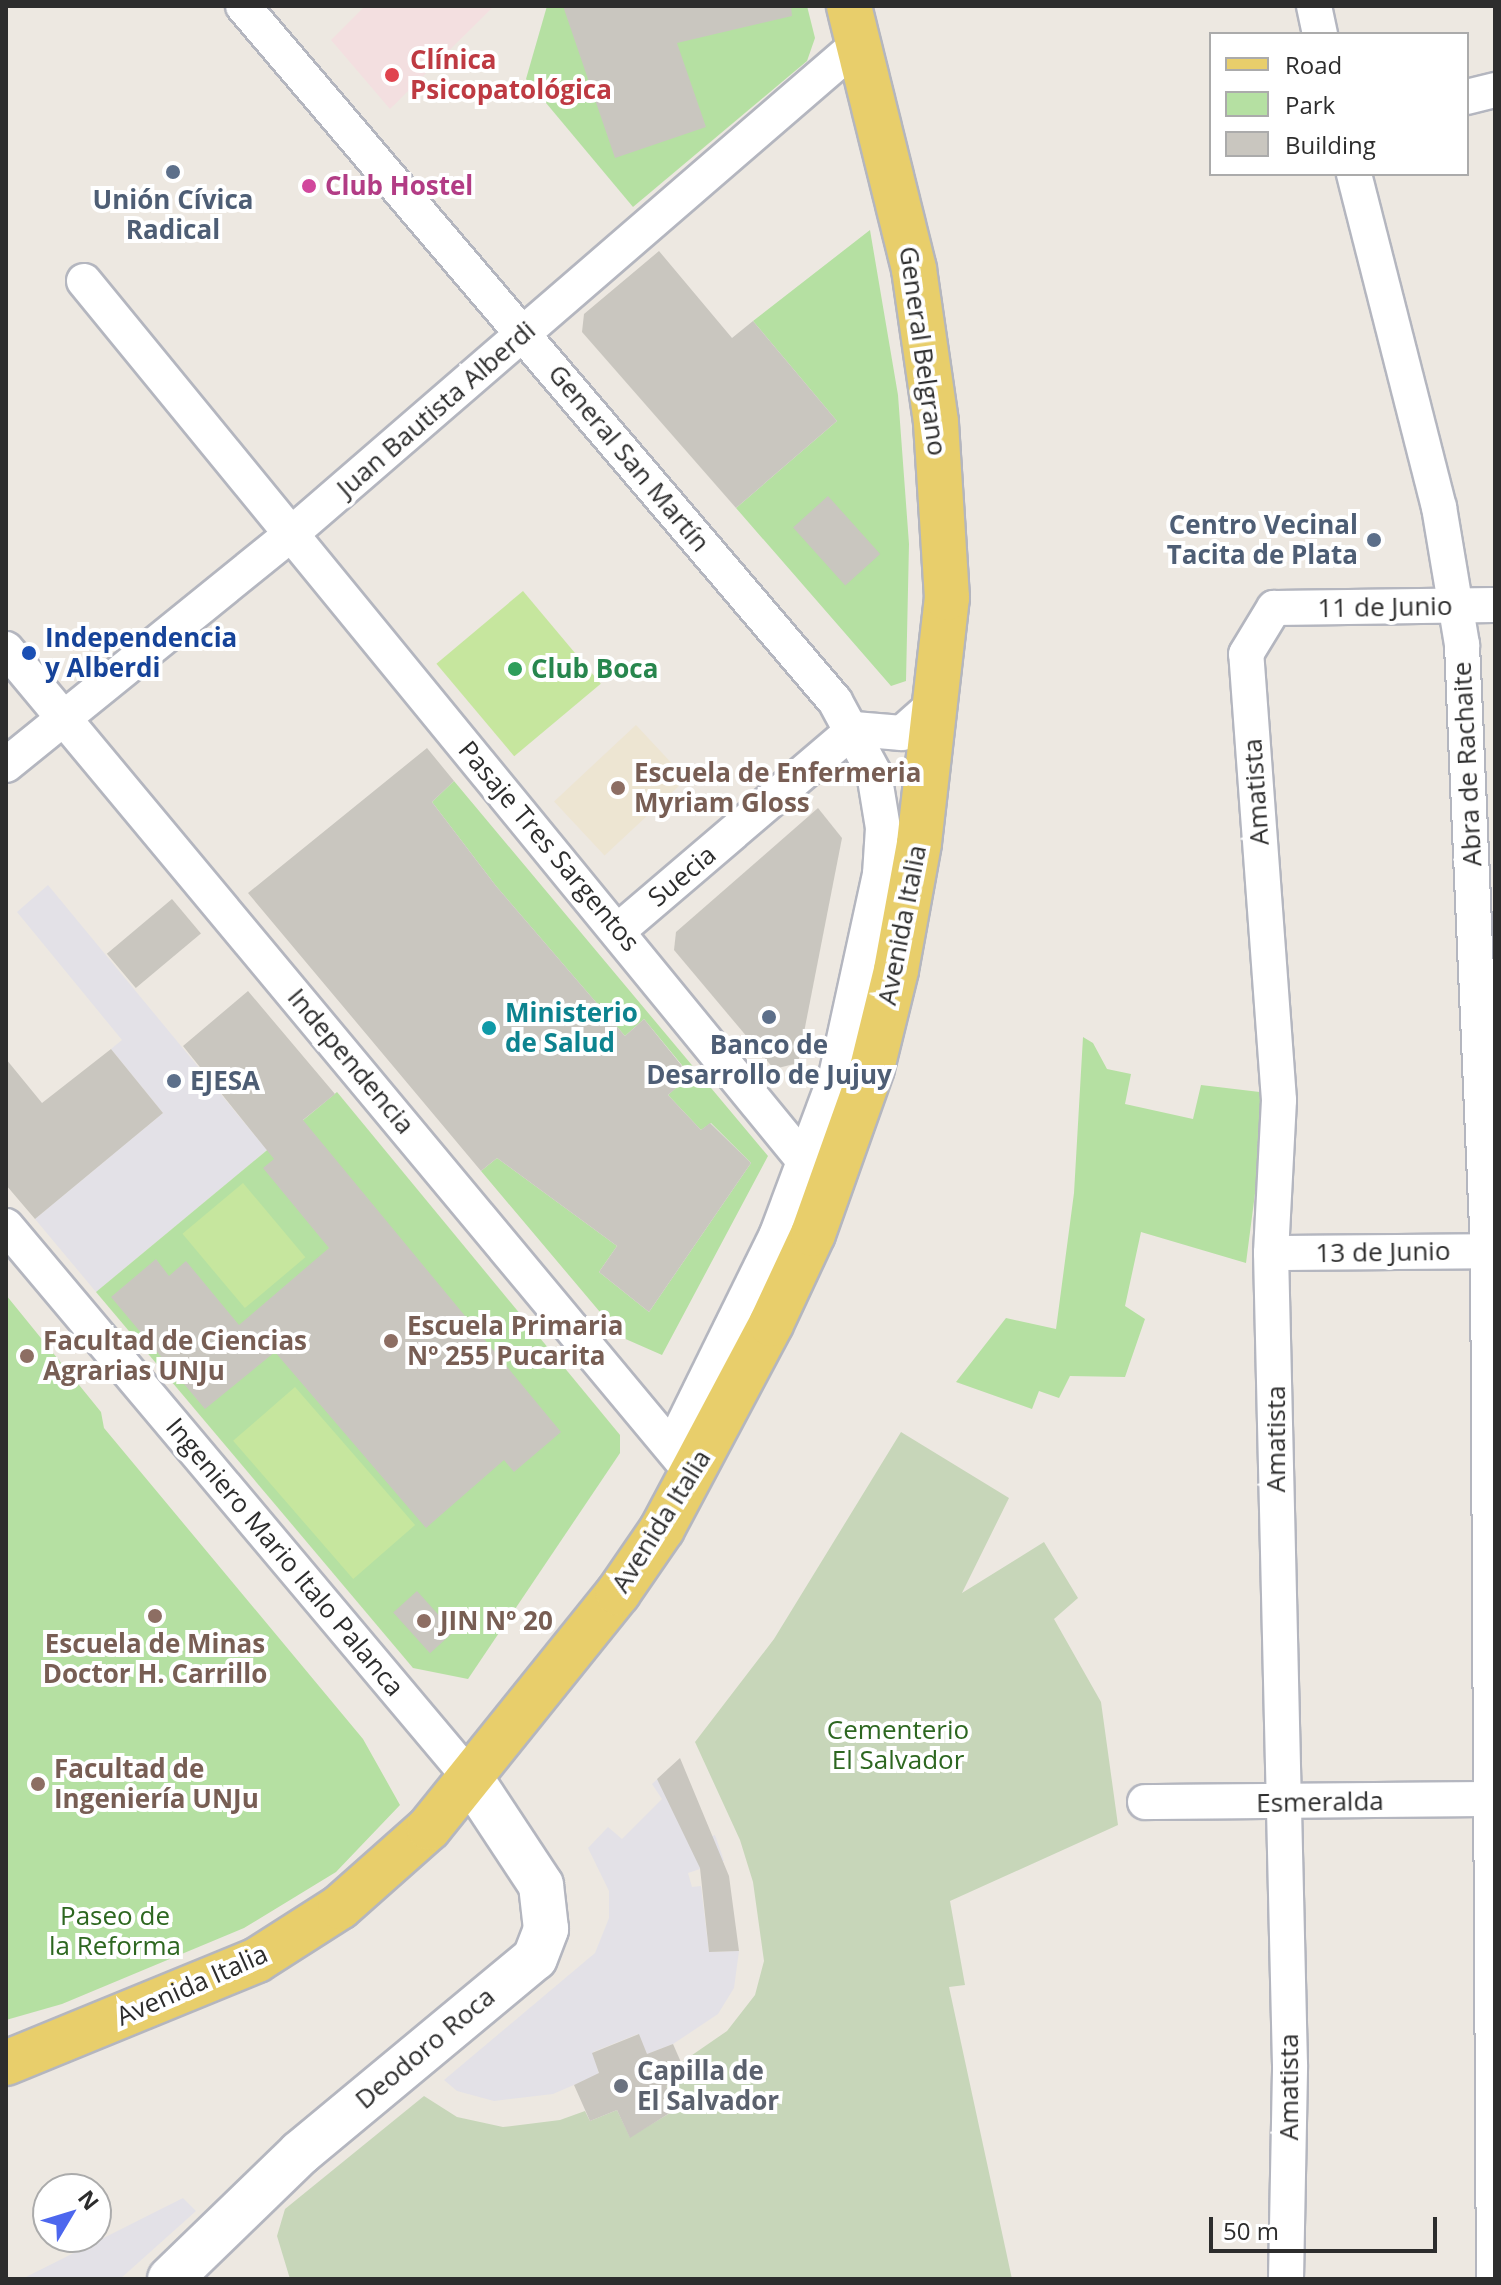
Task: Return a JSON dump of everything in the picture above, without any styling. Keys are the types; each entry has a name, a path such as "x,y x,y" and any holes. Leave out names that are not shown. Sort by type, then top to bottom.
{"main road":[{"name":"General Belgrano","path":"853,25 897,187 932,393 947,598 937,702"},
{"name":"Avenida Italia","path":"6,2063 201,1986 310,1929 395,1859 471,1779 618,1593 683,1461 813,1234 872,1068 907,914 937,702"}],"street":[{"name":"General San Martín","path":"243,6 524,334 854,729"},
{"path":"1314,6 1320,32"},
{"name":"Juan Bautista Alberdi","path":"6,765 291,534 524,334 853,25"},
{"path":"1469,96 1495,90"},
{"name":"Abra de Rachaite","path":"1355,176 1439,507 1462,645 1491,1251 1495,1799 1494,2279"},
{"name":"Pasaje Tres Sargentos","path":"84,281 619,930 805,1162"},
{"name":"11 de Junio","path":"1274,608 1495,605"},
{"name":"Amatista","path":"1274,608 1246,654 1279,1100 1271,1253 1280,1804 1290,2065 1286,2279"},
{"name":"Independencia","path":"6,649 683,1461"},
{"path":"854,729 902,733 937,702"},
{"name":"Suecia","path":"619,930 854,729"},
{"name":"Avenida Italia","path":"683,1461 777,1234 836,1076 880,874 883,828 874,773 854,729"},
{"name":"Ingeniero Mario Italo Palanca","path":"6,1226 471,1779"},
{"name":"13 de Junio","path":"1271,1253 1491,1251"},
{"name":"Deodoro Roca","path":"170,2279 300,2153 535,1958 546,1929 541,1885 471,1779"},
{"name":"Esmeralda","path":"1145,1802 1280,1804 1495,1799"}],"shaded area":[{"name":"Clínica Psicopatológica","path":"365,6 494,6 390,109 331,40"},
{"name":"Escuela de Enfermeria Myriam Gloss","path":"636,725 686,779 605,856 554,801"},
{"name":"EJESA","path":"48,885 267,1150 96,1292 35,1219 163,1113 111,1049 122,1040 17,912"},
{"path":"664,1773 682,1810 689,1845 715,1835 724,1861 688,1873 692,1887 701,1886 709,1952 739,1951 734,1988 718,2014 673,2044 647,2054 638,2034 593,2052 599,2074 553,2094 494,2101 457,2091 444,2080 595,1953 609,1918 609,1891 588,1848 608,1827 622,1839 662,1799 652,1784"},
{"path":"183,2198 196,2211 120,2279 22,2279 74,2253 112,2253 112,2234"}],"green space":[{"path":"547,6 807,6 815,38 807,61 633,207 526,79"},
{"path":"870,230 898,395 909,544 906,681 891,686 736,508 837,421 753,321"},
{"name":"Club Boca","path":"523,591 601,684 514,756 436,664"},
{"path":"454,781 768,1156 662,1355 621,1337 481,1171 497,1158 617,1246 599,1272 649,1312 751,1163 711,1123 701,1130 668,1095 690,1075 644,1019 625,1036 496,886 432,802"},
{"path":"1083,1037 1093,1043 1107,1069 1131,1074 1125,1104 1193,1119 1201,1085 1268,1093 1246,1263 1141,1232 1125,1306 1145,1319 1125,1377 1070,1376 1059,1398 1039,1391 1032,1409 956,1382 1006,1318 1056,1329 1074,1193"},
{"path":"337,1092 620,1435 620,1453 468,1679 413,1668 96,1292"},
{"path":"243,1183 305,1257 245,1308 182,1234"},
{"name":"Paseo de la Reforma","path":"6,1295 101,1412 104,1428 363,1739 400,1805 336,1872 244,1928 62,2004 6,2020"},
{"path":"295,1387 415,1525 353,1579 233,1441"},
{"name":"Cementerio El Salvador","path":"901,1432 1009,1498 962,1593 1044,1542 1078,1598 1054,1619 1101,1702 1118,1825 950,1901 965,1985 949,1987 1012,2279 290,2279 277,2236 285,2209 424,2096 457,2117 503,2127 560,2120 585,2111 590,2121 617,2110 630,2137 675,2110 666,2086 687,2076 682,2062 727,2031 755,1995 764,1961 753,1882 740,1840 695,1742 774,1639"}],"building":[{"path":"563,6 791,6 792,16 677,43 706,127 615,158"},
{"path":"659,251 732,338 753,321 837,421 736,508 582,332 584,314"},
{"path":"828,496 880,554 845,585 793,527"},
{"name":"Ministerio de Salud","path":"427,748 454,781 432,802 496,886 625,1036 644,1019 690,1076 668,1095 701,1130 710,1123 751,1163 649,1312 599,1272 617,1246 497,1158 481,1171 248,893"},
{"path":"818,808 842,838 798,1063 774,1069 674,950 676,932"},
{"path":"172,899 201,933 136,988 107,954"},
{"name":"Escuela Primaria Nº 255 Pucarita","path":"248,991 335,1094 303,1120 561,1432 514,1472 504,1460 426,1528 275,1352 205,1409 111,1297 156,1259 169,1276 186,1261 239,1325 329,1248 263,1168 274,1159 183,1046"},
{"name":"EJESA","path":"111,1049 163,1113 35,1219 6,1185 6,1059 42,1103"},
{"path":"417,1591 454,1632 430,1653 393,1612"},
{"path":"680,1758 729,1876 739,1951 709,1952 700,1868 657,1779"},
{"name":"Capilla de El Salvador","path":"639,2034 647,2054 673,2044 687,2076 666,2086 676,2109 630,2138 617,2110 590,2121 574,2085 599,2073 592,2053"}],"place":[{"name":"Clínica Psicopatológica","path":"392,75"},
{"name":"Unión Cívica Radical","path":"173,172"},
{"name":"Club Hostel","path":"309,186"},
{"name":"Centro Vecinal Tacita de Plata","path":"1374,540"},
{"name":"Independencia y Alberdi","path":"29,653"},
{"name":"Club Boca","path":"515,669"},
{"name":"Escuela de Enfermeria Myriam Gloss","path":"618,788"},
{"name":"Banco de Desarrollo de Jujuy","path":"769,1017"},
{"name":"Ministerio de Salud","path":"489,1028"},
{"name":"EJESA","path":"174,1081"},
{"name":"Escuela Primaria Nº 255 Pucarita","path":"391,1341"},
{"name":"Facultad de Ciencias Agrarias UNJu","path":"27,1356"},
{"name":"Escuela de Minas Doctor H. Carrillo","path":"155,1616"},
{"name":"JIN Nº 20","path":"424,1621"},
{"name":"Facultad de Ingeniería UNJu","path":"38,1784"},
{"name":"Capilla de El Salvador","path":"621,2086"}]}
